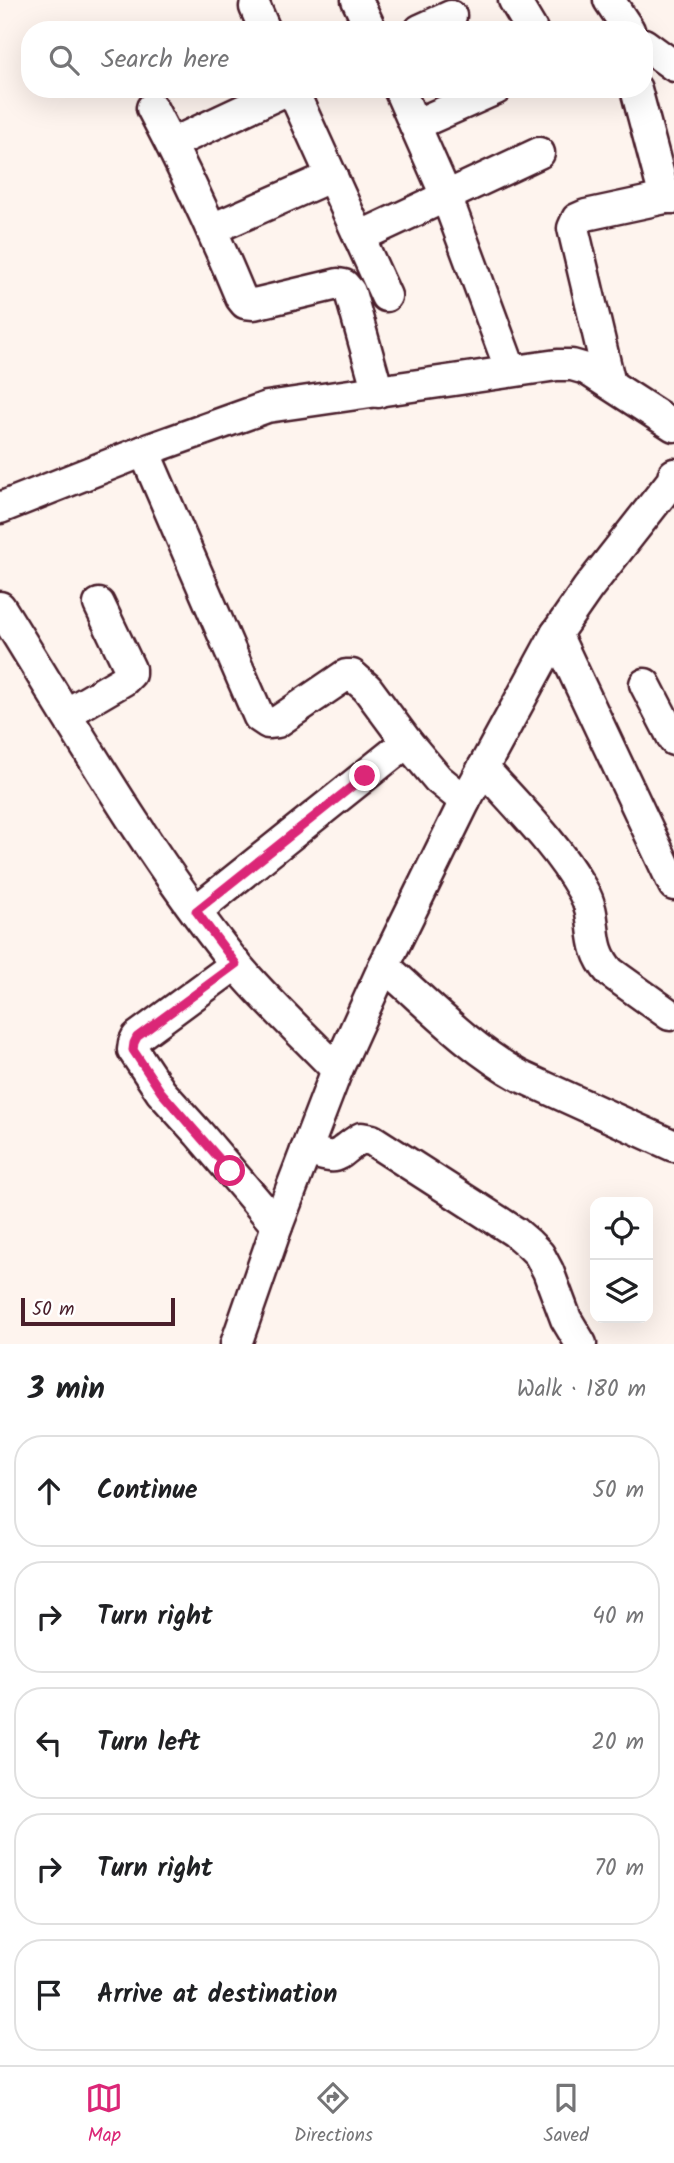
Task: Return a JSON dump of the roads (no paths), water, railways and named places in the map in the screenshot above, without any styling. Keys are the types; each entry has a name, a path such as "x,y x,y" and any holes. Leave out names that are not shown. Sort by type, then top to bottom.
{"street":[{"path":"357,0 367,21"},
{"path":"513,0 526,21"},
{"path":"609,0 622,21"},
{"path":"440,21 451,16"},
{"path":"171,144 271,98"},
{"path":"294,98 386,296"},
{"path":"403,98 447,198 512,371"},
{"path":"415,125 476,98"},
{"path":"610,384 573,228 577,219 586,215 669,198 639,98"},
{"path":"152,108 212,229 241,298 246,303 254,304 338,284 344,285 350,292 378,392"},
{"path":"359,237 540,153"},
{"path":"212,229 332,176"},
{"path":"0,508 144,450 267,407 512,371 572,365 586,369 674,426"},
{"path":"144,450 259,717 268,723 277,722 346,675 352,675 367,688 438,779 465,801"},
{"path":"246,1337 276,1226 337,1070 384,966 465,801 556,634 673,479"},
{"path":"66,714 130,674 99,604"},
{"path":"0,607 136,826 196,911 236,964 337,1070"},
{"path":"556,634 674,884"},
{"path":"645,684 674,740"},
{"path":"196,911 407,742"},
{"path":"483,768 547,839 584,892 591,914 597,953 602,963 610,972 670,1015"},
{"path":"236,964 137,1037 133,1050 161,1092 276,1226"},
{"path":"384,966 499,1064 674,1146"},
{"path":"306,1150 335,1157 361,1138 372,1140 515,1232 539,1254 566,1319 582,1344"}]}
